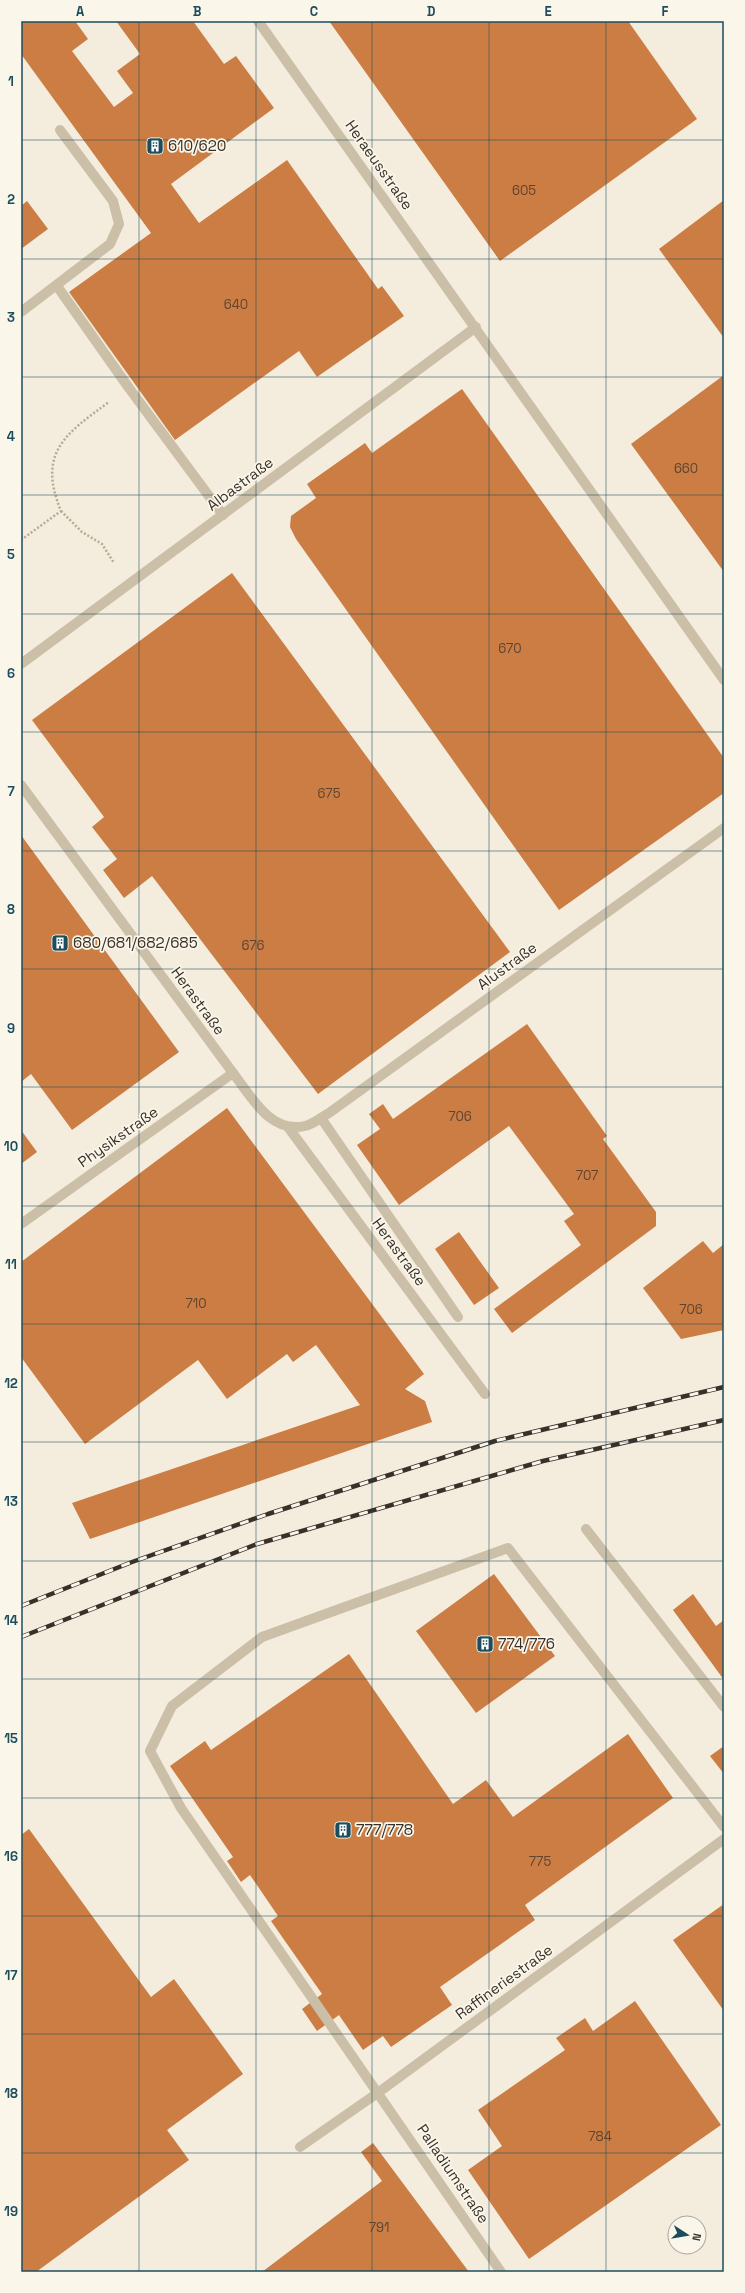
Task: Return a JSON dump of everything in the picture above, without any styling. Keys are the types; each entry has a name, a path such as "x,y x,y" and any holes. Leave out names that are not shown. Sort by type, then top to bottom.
{"lane":[{"name":"Heraeusstraße","path":"258,21 476,327 724,680"},
{"path":"21,312 110,244 119,224 113,201 60,130"},
{"path":"57,286 128,388 223,515"},
{"name":"Albastraße","path":"21,664 476,327"},
{"name":"Herastraße","path":"21,785 233,1073 270,1119 288,1127 306,1126"},
{"name":"Alustraße","path":"306,1126 320,1118 724,828"},
{"name":"Physikstraße","path":"21,1224 233,1073"},
{"path":"320,1118 458,1317"},
{"name":"Herastraße","path":"288,1127 485,1394"},
{"path":"586,1529 724,1707"},
{"name":"Palladiumstraße","path":"501,2272 379,2092 181,1808 150,1752 172,1706 262,1637 508,1548 724,1827"},
{"name":"Raffineriestraße","path":"300,2148 379,2092 724,1839"}],"path":[{"path":"128,388 82,421 66,437 55,455 51,472 53,491 61,511 82,532 102,544 129,584"},
{"path":"21,540 61,511"}],"building":[{"path":"21,21 75,21 88,39 72,51 114,107 133,93 117,71 140,54 116,21 193,21 224,64 236,56 274,108 171,184 199,223 287,160 378,289 382,286 404,316 317,377 299,351 175,440 69,292 151,233 21,54"},
{"path":"329,21 628,21 697,119 500,261"},
{"path":"724,200 724,338 659,249"},
{"path":"27,201 48,229 21,249 21,206"},
{"path":"724,375 724,572 631,444"},
{"path":"462,389 724,758 724,793 559,910 296,539 290,527 291,516 316,498 307,484 365,443 372,453"},
{"path":"232,573 510,952 318,1094 152,876 124,898 103,870 117,859 92,827 104,817 32,720"},
{"name":"680/681/682/685","path":"21,835 179,1052 72,1130 31,1074 21,1082"},
{"path":"527,1024 607,1136 603,1139 656,1212 656,1226 512,1333 494,1309 581,1245 564,1221 574,1214 509,1126 399,1205 357,1145 380,1129 369,1114 383,1104 393,1119"},
{"path":"227,1108 424,1374 405,1389 425,1401 432,1422 90,1539 72,1503 360,1405 316,1345 293,1362 287,1354 227,1399 198,1360 85,1444 21,1357 21,1262"},
{"path":"21,1130 37,1152 21,1164"},
{"path":"459,1232 499,1288 474,1305 435,1249"},
{"path":"703,1241 713,1253 724,1244 724,1330 681,1339 643,1288"},
{"name":"774/776","path":"494,1574 555,1656 476,1713 416,1631"},
{"path":"693,1594 716,1626 724,1620 724,1680 673,1610"},
{"name":"777/778","path":"349,1654 453,1804 486,1780 513,1817 628,1734 673,1798 525,1905 535,1920 440,1987 452,2005 391,2047 383,2036 363,2050 339,2015 317,2031 302,2009 322,1994 271,1921 278,1916 250,1875 241,1882 227,1861 233,1857 170,1766 205,1741 211,1750"},
{"path":"724,1746 724,1774 710,1756"},
{"path":"29,1829 151,1997 174,1979 243,2074 167,2130 189,2160 36,2272 21,2272 21,1835"},
{"path":"724,1904 724,2011 673,1940"},
{"path":"635,2001 721,2125 529,2259 468,2170 502,2146 478,2110 565,2050 556,2038 585,2018 593,2031"},
{"path":"373,2143 469,2272 262,2272 382,2181 361,2152"}],"railway":[{"path":"21,1606 132,1562 268,1514 495,1441 724,1387"},
{"path":"21,1637 257,1544 543,1461 724,1420"}],"place":[{"name":"610/620","path":"155,146"},
{"name":"680/681/682/685","path":"60,943"},
{"name":"774/776","path":"485,1644"},
{"name":"777/778","path":"343,1830"}]}
